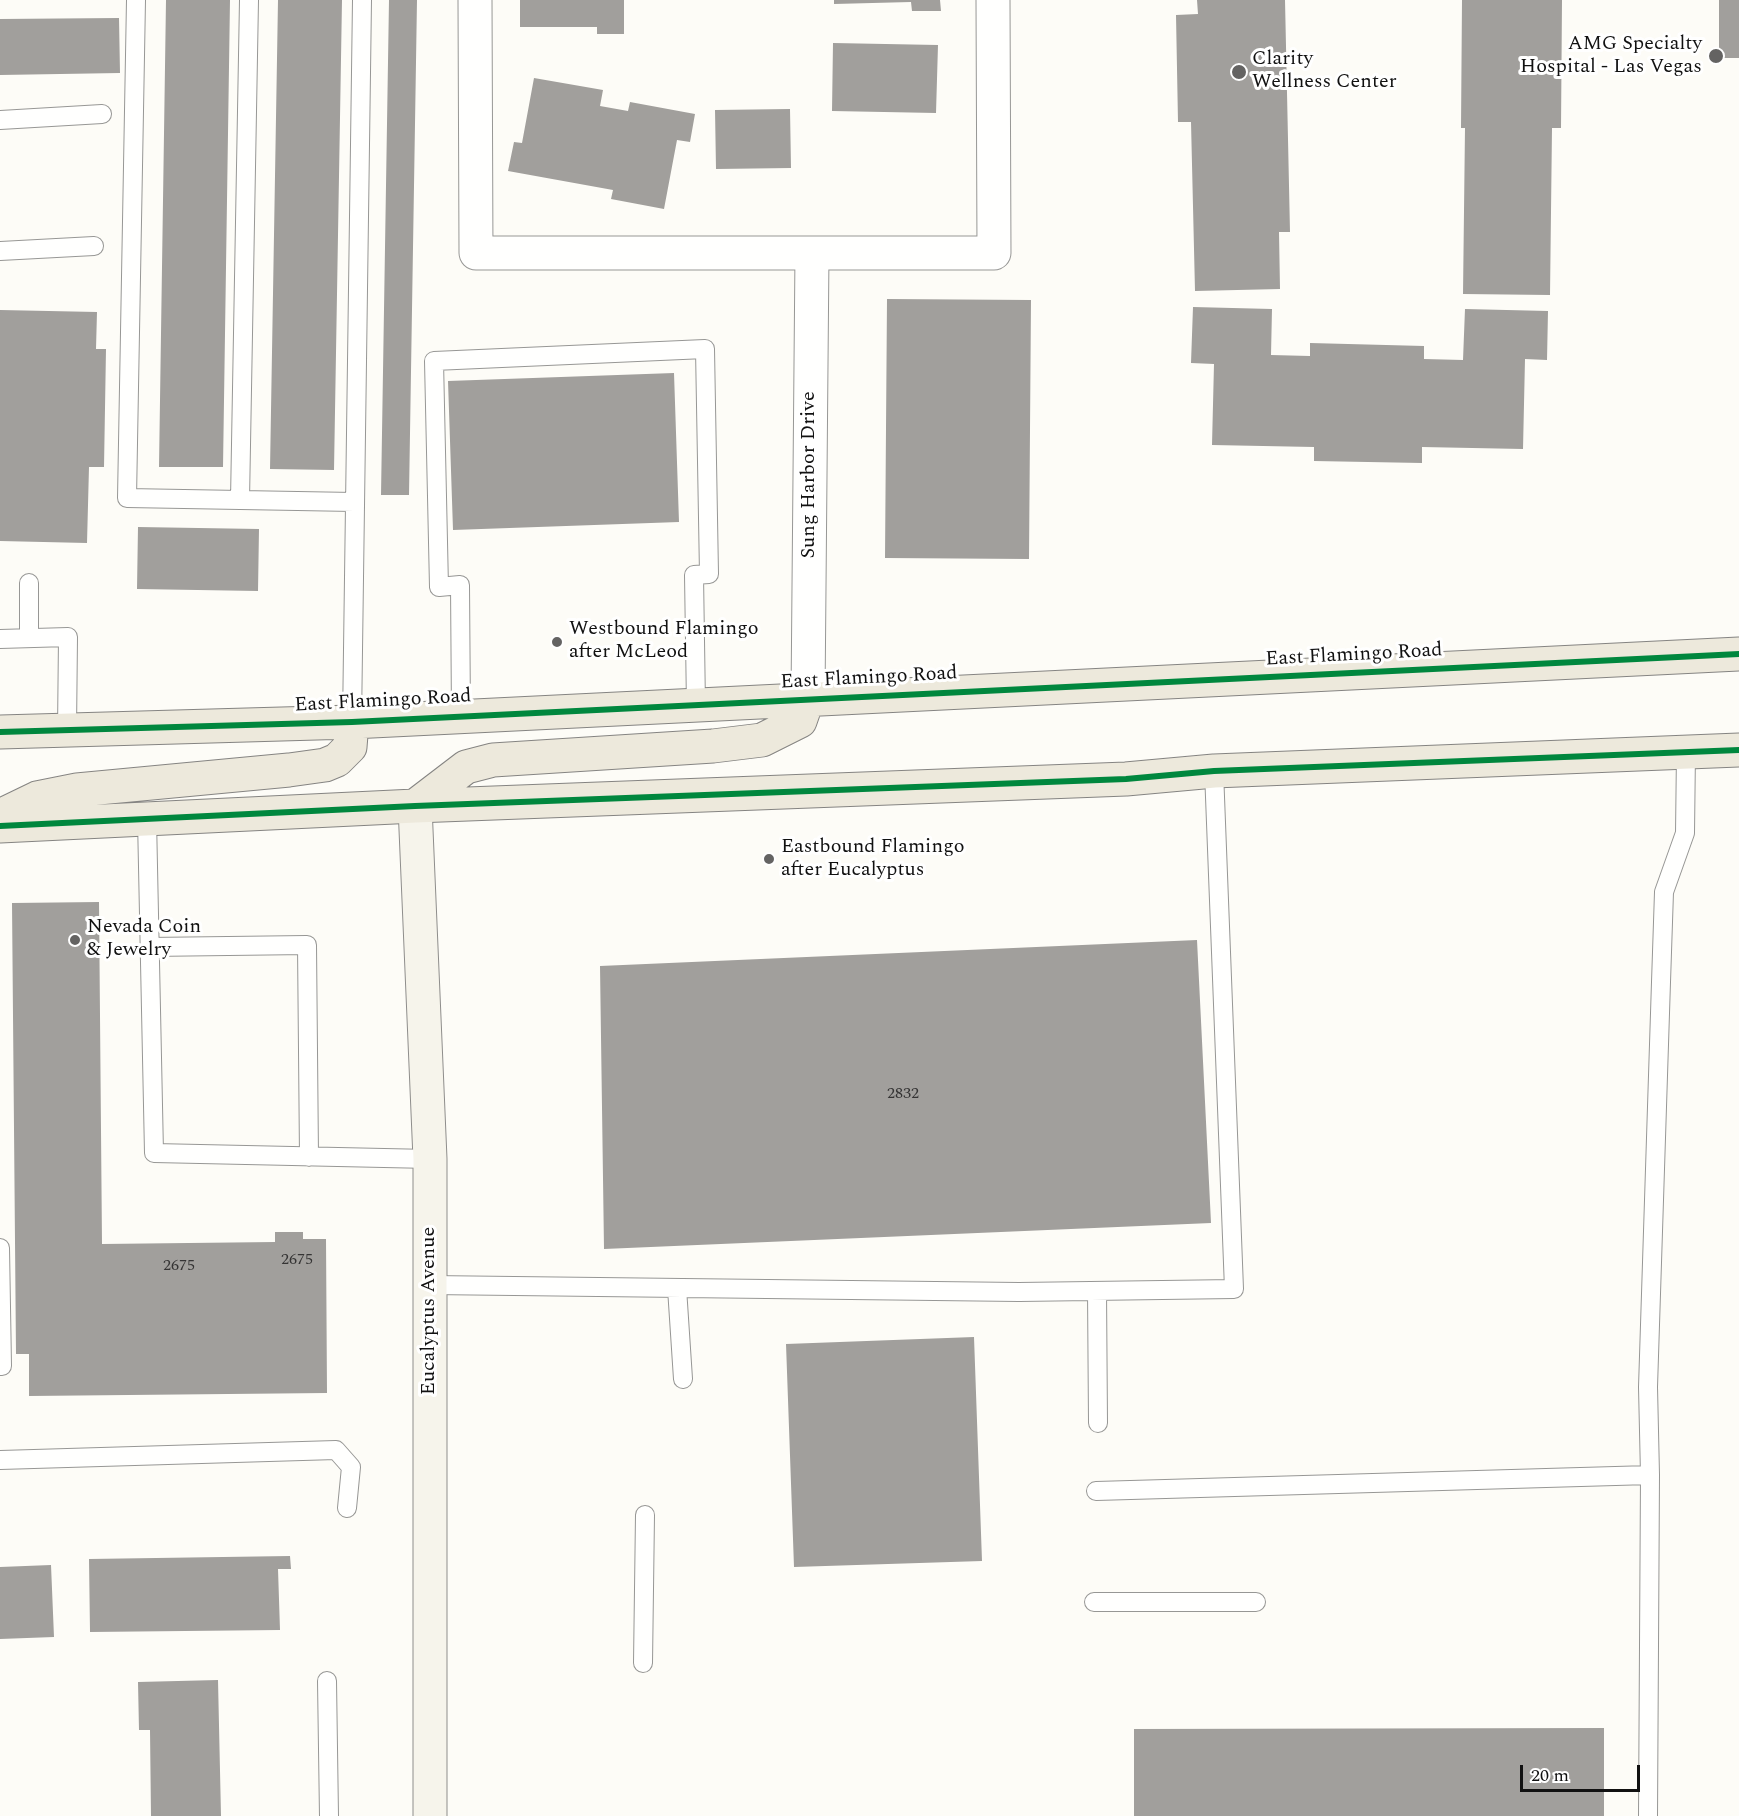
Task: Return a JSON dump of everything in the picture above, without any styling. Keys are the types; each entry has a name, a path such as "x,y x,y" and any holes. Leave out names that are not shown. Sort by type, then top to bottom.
{"main road":[{"name":"East Flamingo Road","path":"0,732 352,722 1739,654"},
{"path":"416,806 466,767 493,760 713,746 762,740 800,721 808,698"},
{"path":"0,824 8,812 36,798 77,790 324,765 338,760 351,747 352,722"},
{"path":"0,824 1126,779 1214,771 1739,750"}],"street":[{"path":"475,0 476,253 994,252 993,0"},
{"name":"Sung Harbor Drive","path":"808,698 812,252"},
{"name":"Eucalyptus Avenue","path":"416,806 430,1159 430,1816"}],"lane":[{"path":"136,0 128,498 354,502"},
{"path":"240,500 249,0"},
{"path":"352,722 362,0"},
{"path":"0,120 102,114"},
{"path":"0,251 94,246"},
{"path":"461,715 460,585 439,587 434,361 705,349 709,574 694,575 696,705"},
{"path":"29,583 30,638"},
{"path":"0,639 68,637 67,730"},
{"path":"1648,1816 1650,1475 1648,1387 1664,892 1685,833 1686,752"},
{"path":"430,1285 1019,1292 1234,1289 1214,771"},
{"path":"147,819 154,1153 430,1159"},
{"path":"148,947 307,945 309,1156"},
{"path":"0,1248 2,1366 0,1366"},
{"path":"677,1288 683,1379"},
{"path":"1097,1291 1098,1423"},
{"path":"0,1460 336,1450 351,1467 347,1508"},
{"path":"1096,1491 1650,1475"},
{"path":"643,1663 645,1515"},
{"path":"1094,1602 1256,1602"},
{"path":"327,1681 329,1816"}],"building":[{"path":"166,0 230,0 223,467 159,467"},
{"path":"278,0 342,0 334,470 270,469"},
{"path":"389,0 417,0 409,495 381,495"},
{"path":"520,0 624,0 624,34 597,34 597,27 520,27"},
{"path":"834,0 940,0 941,11 912,11 911,2 834,4"},
{"path":"1197,0 1285,0 1290,232 1279,232 1280,289 1195,291 1191,122 1178,122 1176,15 1198,14"},
{"path":"1462,0 1562,0 1561,128 1552,128 1550,295 1463,294 1465,128 1461,128"},
{"path":"1719,0 1739,0 1739,58 1719,58"},
{"path":"119,18 120,73 0,75 0,19"},
{"path":"833,43 938,45 936,113 832,111"},
{"path":"534,78 603,90 600,106 628,111 630,102 695,114 690,142 677,140 664,209 611,199 613,190 508,171 514,142 522,143"},
{"path":"790,109 791,168 716,169 715,110"},
{"path":"887,299 1031,300 1029,559 885,558"},
{"path":"1193,307 1272,309 1271,355 1310,356 1310,343 1424,346 1424,359 1463,360 1465,309 1548,311 1547,360 1525,359 1523,449 1422,447 1422,463 1314,461 1314,447 1212,445 1214,364 1191,363"},
{"path":"0,310 97,312 96,349 106,349 104,467 89,467 87,543 0,541"},
{"path":"674,373 679,522 453,530 448,381"},
{"path":"138,527 259,529 258,591 137,589"},
{"path":"99,902 102,1244 275,1242 275,1232 303,1232 303,1239 326,1239 327,1393 29,1396 29,1354 16,1354 12,903"},
{"path":"1197,940 1211,1223 604,1249 600,966"},
{"path":"974,1337 982,1561 794,1567 786,1344"},
{"path":"290,1556 291,1569 278,1569 280,1630 90,1632 89,1559"},
{"path":"51,1565 54,1637 0,1639 0,1567"},
{"path":"218,1680 221,1816 151,1816 150,1730 139,1730 138,1682"},
{"path":"1604,1728 1604,1816 1134,1816 1134,1729"}],"cycle path":[{"path":"0,732 352,722 1739,654"},
{"path":"0,826 415,806 1126,779 1214,771 1739,750"}],"place":[{"name":"AMG Specialty Hospital - Las Vegas","path":"1716,56"},
{"name":"Clarity Wellness Center","path":"1239,72"},
{"name":"Westbound Flamingo after McLeod","path":"557,642"},
{"name":"Eastbound Flamingo after Eucalyptus","path":"769,859"},
{"name":"Nevada Coin & Jewelry","path":"75,940"}]}
